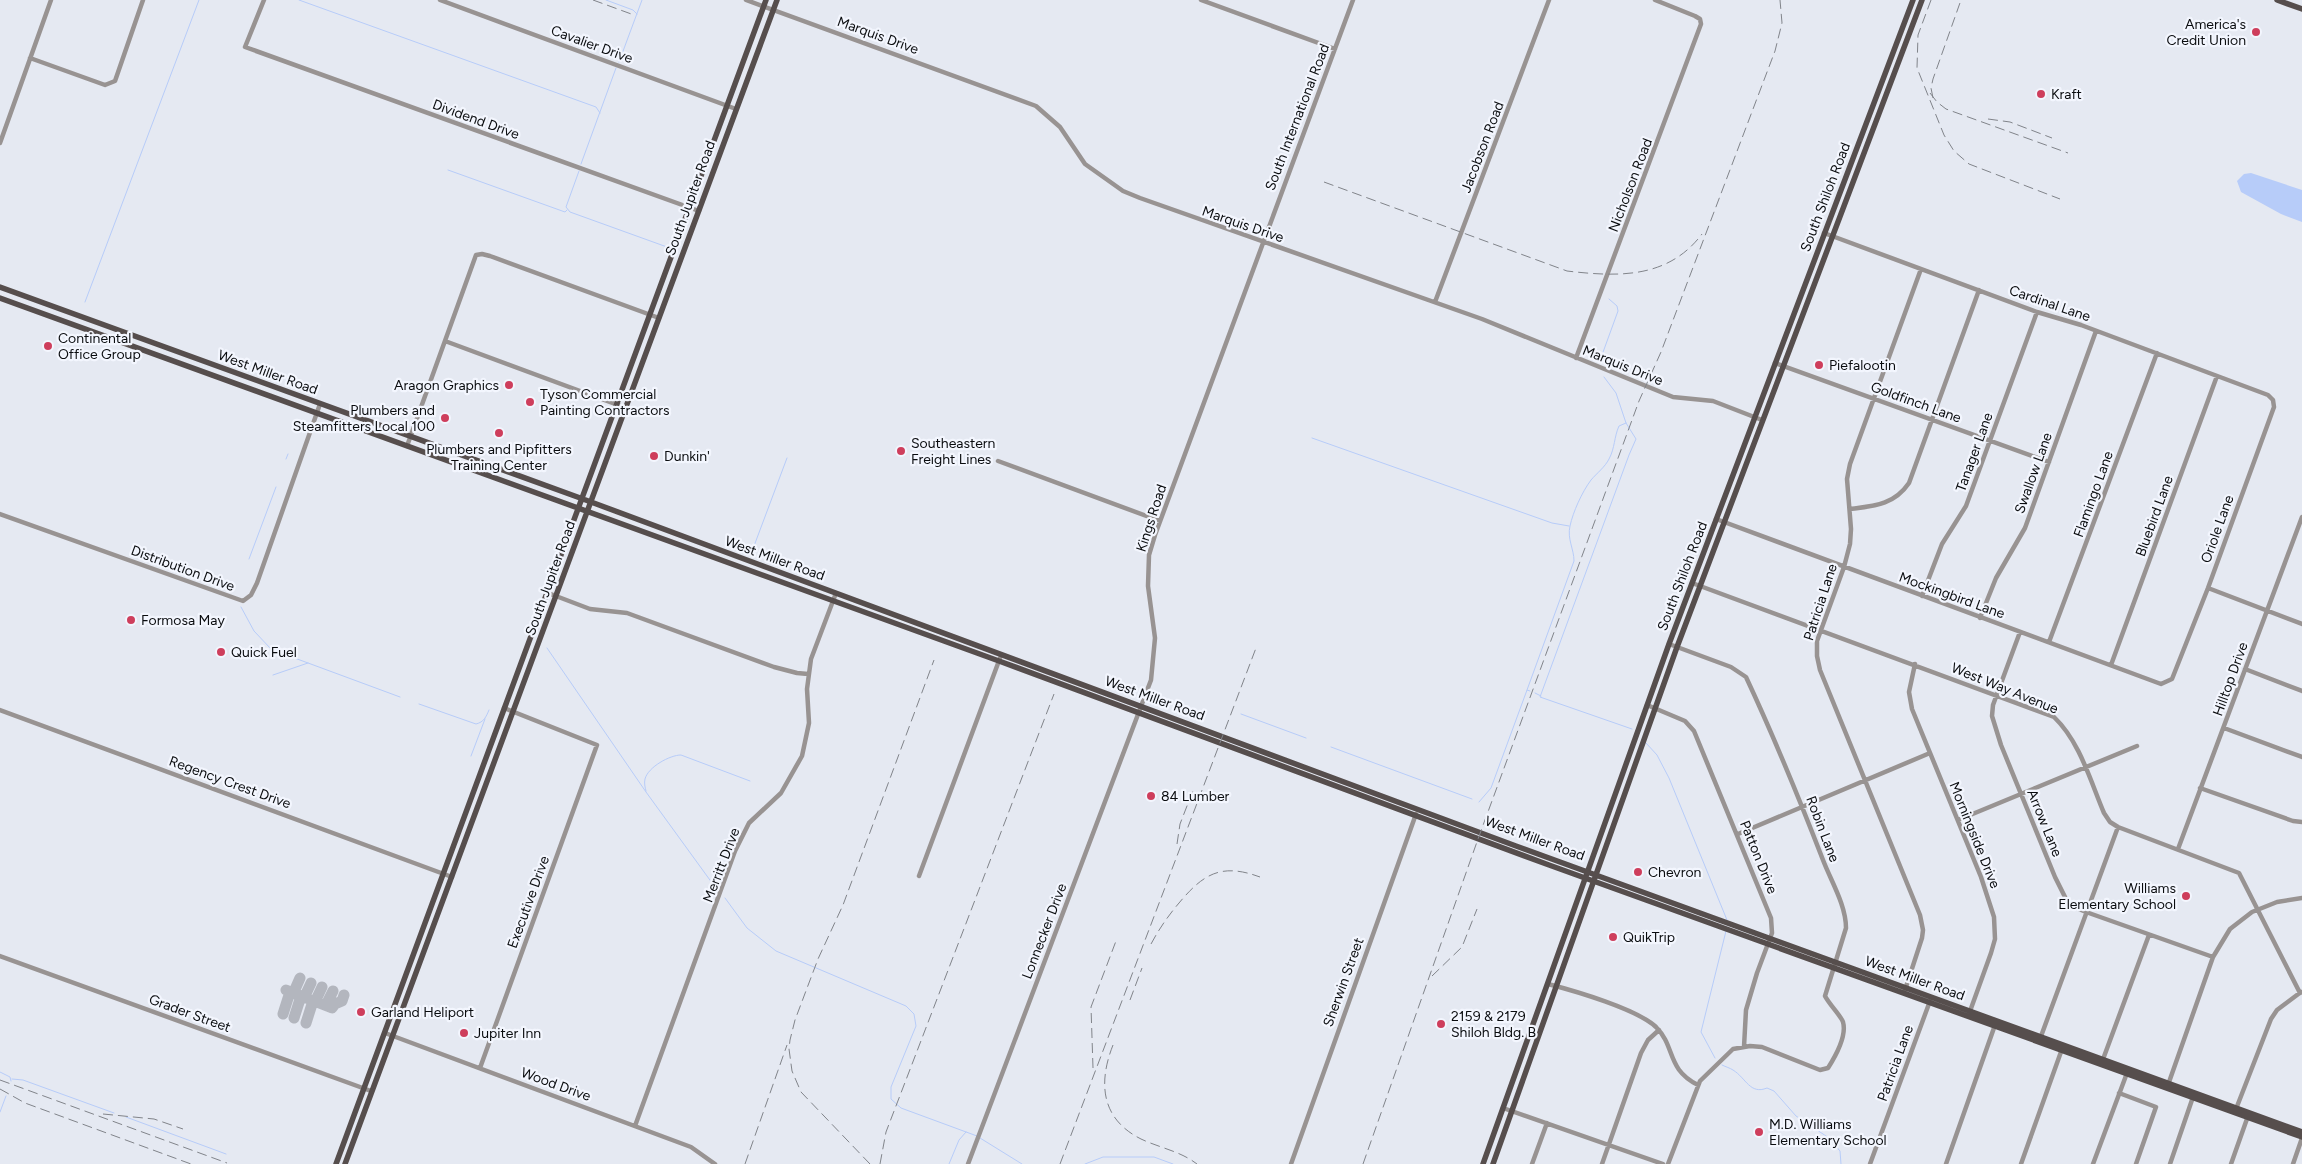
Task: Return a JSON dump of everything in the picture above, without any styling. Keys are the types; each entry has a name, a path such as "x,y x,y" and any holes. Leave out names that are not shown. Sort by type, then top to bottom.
{"main road":[{"name":"South Jupiter Road","path":"345,1164 371,1091 394,1036 776,0"},
{"name":"South Shiloh Road","path":"1483,1164 1669,644 1913,0"},
{"name":"South Shiloh Road","path":"1493,1164 1592,881 1677,647 1831,236 1922,0"},
{"path":"2277,0 2294,3 2302,9"},
{"name":"South Jupiter Road","path":"336,1164 362,1088 385,1033 765,3"},
{"path":"708,159 717,162"},
{"path":"670,261 679,264"},
{"name":"West Miller Road","path":"0,286 836,593 1140,714 1415,816 1592,881 1769,940"},
{"name":"West Miller Road","path":"0,298 832,600 1142,707 1588,870 1769,940 2167,1086"},
{"path":"58,318 63,310"},
{"path":"137,347 140,338"},
{"path":"471,469 475,460"},
{"path":"480,772 490,775"},
{"name":"West Miller Road","path":"2102,1062 2302,1138"},
{"name":"West Miller Road","path":"2248,1116 2302,1132"}],"street":[{"path":"0,143 51,0"},
{"path":"30,58 105,85 110,84 115,81 143,0"},
{"name":"Dividend Drive","path":"264,0 245,47 699,211"},
{"name":"Cavalier Drive","path":"440,0 736,109"},
{"name":"Marquis Drive","path":"746,0 765,3 773,10 1036,106 1060,127 1085,164 1123,190 1176,212 1482,319 1673,397 1712,401 1762,420"},
{"path":"1201,0 1335,49"},
{"name":"South International Road","path":"1226,342 1353,0"},
{"name":"Jacobson Road","path":"1435,302 1549,0"},
{"name":"Nicholson Road","path":"1576,358 1701,24 1700,19 1655,0"},
{"name":"Cardinal Lane","path":"1824,234 2037,312 2156,352 2268,395"},
{"path":"407,446 476,255 490,256 659,318"},
{"name":"Patricia Lane","path":"1905,990 1920,948 1923,924 1820,670 1817,641 1844,567 1851,530 1847,479 1850,464 1921,269"},
{"path":"1850,509 1889,502 1903,491 1908,484 1979,290"},
{"name":"Tanager Lane","path":"1922,596 1942,544 1966,506 2037,312"},
{"name":"Swallow Lane","path":"1980,618 1996,578 2025,528 2096,331"},
{"path":"445,340 626,408"},
{"name":"Kings Road","path":"1142,707 1154,667 1155,638 1148,586 1149,556 1226,342"},
{"name":"Flamingo Lane","path":"2049,642 2156,352"},
{"name":"Goldfinch Lane","path":"1775,363 2049,462"},
{"name":"Bluebird Lane","path":"2110,665 2217,376"},
{"name":"Oriole Lane","path":"2175,672 2208,588 2274,407 2273,400 2268,395"},
{"name":"Distribution Drive","path":"0,514 243,601 251,595 257,583 320,404"},
{"path":"998,462 1160,522"},
{"name":"Hilltop Drive","path":"2178,849 2302,516"},
{"name":"Mockingbird Lane","path":"1716,519 2161,684 2172,679 2175,672"},
{"name":"West Way Avenue","path":"1692,583 2054,716 2067,729 2104,813 2110,822 2118,827 2239,872 2301,992"},
{"path":"2208,588 2302,624"},
{"path":"548,593 590,609 627,613 774,667 797,674 808,674"},
{"name":"Merritt Drive","path":"635,1126 735,850 750,823 781,792 802,756 809,723 808,674 811,659 836,593"},
{"name":"Arrow Lane","path":"2020,632 1997,694 1992,716 2001,745 2067,901 2074,908 2213,957"},
{"name":"Robin Lane","path":"1669,644 1731,667 1746,677 1802,806 1846,921 1846,928 1824,996 1843,1024 1842,1035 1834,1058 1828,1068 1820,1070 1762,1047 1744,1046"},
{"path":"919,876 1000,658"},
{"name":"Morningside Drive","path":"1915,664 1909,692 1912,709 1981,877 1994,917 1995,939 1969,1014"},
{"path":"2246,669 2302,691"},
{"name":"Patton Drive","path":"1648,705 1685,721 1694,731 1738,834 1773,925 1746,1010 1744,1046"},
{"name":"Lonnecker Drive","path":"968,1164 1142,707"},
{"path":"504,708 513,712"},
{"name":"Regency Crest Drive","path":"0,710 452,877"},
{"name":"Executive Drive","path":"480,1068 597,745 513,712"},
{"path":"2224,728 2302,757"},
{"path":"1958,820 2136,746"},
{"path":"1738,834 1930,753"},
{"path":"2200,788 2294,821 2302,822"},
{"name":"Sherwin Street","path":"1291,1164 1419,809"},
{"path":"2040,1039 2118,827"},
{"path":"2167,1086 2213,957 2230,929 2252,912 2277,902 2302,898"},
{"path":"2102,1062 2149,935"},
{"name":"Grader Street","path":"0,956 371,1091"},
{"path":"1548,984 1643,1017 1659,1030 1677,1069 1686,1079 1698,1085"},
{"path":"2235,1111 2271,1019 2277,1010 2301,992"},
{"name":"Patricia Lane","path":"1870,1164 1930,1000"},
{"path":"1946,1164 1996,1023"},
{"path":"1602,1164 1645,1046 1659,1030"},
{"name":"Wood Drive","path":"385,1033 691,1147 715,1164"},
{"path":"1668,1164 1698,1085 1719,1061 1733,1050 1744,1046"},
{"path":"2021,1164 2062,1047"},
{"path":"2093,1164 2127,1073"},
{"path":"2120,1093 2156,1107 2136,1164"},
{"path":"2170,1164 2193,1095"},
{"path":"1503,1108 1663,1164"},
{"path":"2231,1164 2248,1116"},
{"path":"1532,1164 1547,1123"},
{"path":"2293,1164 2302,1138"}],"water":[{"path":"2251,173 2302,190 2302,222 2281,214 2241,192 2237,181 2244,174"}],"waterway":[{"path":"85,302 199,0"},
{"path":"299,0 596,107 600,113"},
{"path":"606,0 633,10 637,14"},
{"path":"619,62 642,0"},
{"path":"581,164 616,68"},
{"path":"448,170 565,212 567,210"},
{"path":"579,171 566,207 570,212 667,247"},
{"path":"1602,355 1618,311 1617,306 1609,299"},
{"path":"1604,377 1616,393 1626,423 1636,439 1540,697 1632,729"},
{"path":"1527,690 1574,561 1569,535 1573,515 1581,496 1591,480 1609,459 1619,426 1626,423"},
{"path":"1312,438 1552,523 1569,526"},
{"path":"286,459 288,454"},
{"path":"751,554 787,458"},
{"path":"249,559 276,487"},
{"path":"241,607 254,631 271,649"},
{"path":"547,648 646,792 715,887"},
{"path":"281,653 400,697"},
{"path":"273,675 308,663"},
{"path":"1479,802 1491,788 1527,690 1530,691"},
{"path":"1535,693 1541,696"},
{"path":"419,704 476,724 483,721 489,710"},
{"path":"1241,714 1306,738"},
{"path":"471,756 485,719"},
{"path":"1646,743 1657,755 1669,778 1727,920"},
{"path":"1331,747 1472,799"},
{"path":"646,791 645,779 650,770 666,759 681,755 750,781"},
{"path":"725,898 747,928 776,951 906,1006 914,1014 916,1026 891,1087 891,1099 901,1108 977,1136"},
{"path":"1715,1058 1701,1032 1726,931"},
{"path":"1722,1065 1737,1073 1748,1085 1756,1089 1767,1088 1774,1091 1796,1116 1829,1138 1840,1151 1841,1164"},
{"path":"0,1072 10,1077 11,1081"},
{"path":"12,1079 23,1080 114,1113"},
{"path":"0,1112 6,1096"},
{"path":"126,1117 226,1154"},
{"path":"949,1164 959,1140 966,1132"},
{"path":"980,1138 1022,1164"},
{"path":"1085,1164 1103,1157 1154,1157 1173,1164"}],"taxiway":[{"path":"293,994 300,978"},
{"path":"304,998 311,983"},
{"path":"315,1002 322,987"},
{"path":"286,990 332,1008 335,1004 342,1001 344,995"},
{"path":"326,1005 333,991"},
{"path":"283,1014 290,992"},
{"path":"294,1018 301,996"},
{"path":"306,1023 313,1001"}],"railway":[{"path":"593,0 634,15"},
{"path":"1363,1164 1478,839 1639,401 1661,352 1775,51 1782,23 1780,0"},
{"path":"1931,0 1918,35 1917,68 1944,135 1954,151 1969,164 2060,199"},
{"path":"1933,98 1931,88 1933,79 1961,0"},
{"path":"1930,93 1946,109 2068,153"},
{"path":"1988,119 2010,122 2052,138"},
{"path":"1324,182 1567,271 1605,274 1641,272 1674,260 1689,249 1702,234"},
{"path":"1060,1164 1256,648"},
{"path":"870,1164 801,1092 792,1071 789,1049 790,1040 795,1020 818,959 843,905 934,660"},
{"path":"880,1164 886,1132 1054,694"},
{"path":"1177,844 1180,824 1194,788"},
{"path":"1151,944 1175,908 1197,884 1206,878 1224,871 1235,871 1260,877"},
{"path":"1432,976 1462,947 1477,909"},
{"path":"1093,1068 1091,1007 1116,941"},
{"path":"1130,1000 1142,968"},
{"path":"745,1164 787,1045"},
{"path":"1113,1045 1105,1073 1105,1086 1106,1099 1118,1121 1128,1131 1141,1139 1177,1153 1197,1164"},
{"path":"0,1080 227,1163"},
{"path":"0,1089 25,1103 191,1164"},
{"path":"103,1114 154,1119 183,1129"}],"place":[{"name":"America's Credit Union","path":"2256,32"},
{"name":"Kraft","path":"2041,94"},
{"name":"Continental Office Group","path":"48,346"},
{"name":"Piefalootin","path":"1819,365"},
{"name":"Aragon Graphics","path":"509,385"},
{"name":"Tyson Commercial Painting Contractors","path":"530,402"},
{"name":"Plumbers and Steamfitters Local 100","path":"445,418"},
{"name":"Plumbers and Pipfitters Training Center","path":"499,433"},
{"name":"Southeastern Freight Lines","path":"901,451"},
{"name":"Dunkin'","path":"654,456"},
{"name":"Formosa May","path":"131,620"},
{"name":"Quick Fuel","path":"221,652"},
{"name":"84 Lumber","path":"1151,796"},
{"name":"Chevron","path":"1638,872"},
{"name":"Williams Elementary School","path":"2186,896"},
{"name":"QuikTrip","path":"1613,937"},
{"name":"Garland Heliport","path":"361,1012"},
{"name":"2159 & 2179 Shiloh Bldg. B","path":"1441,1024"},
{"name":"Jupiter Inn","path":"464,1033"},
{"name":"M.D. Williams Elementary School","path":"1759,1132"}]}
